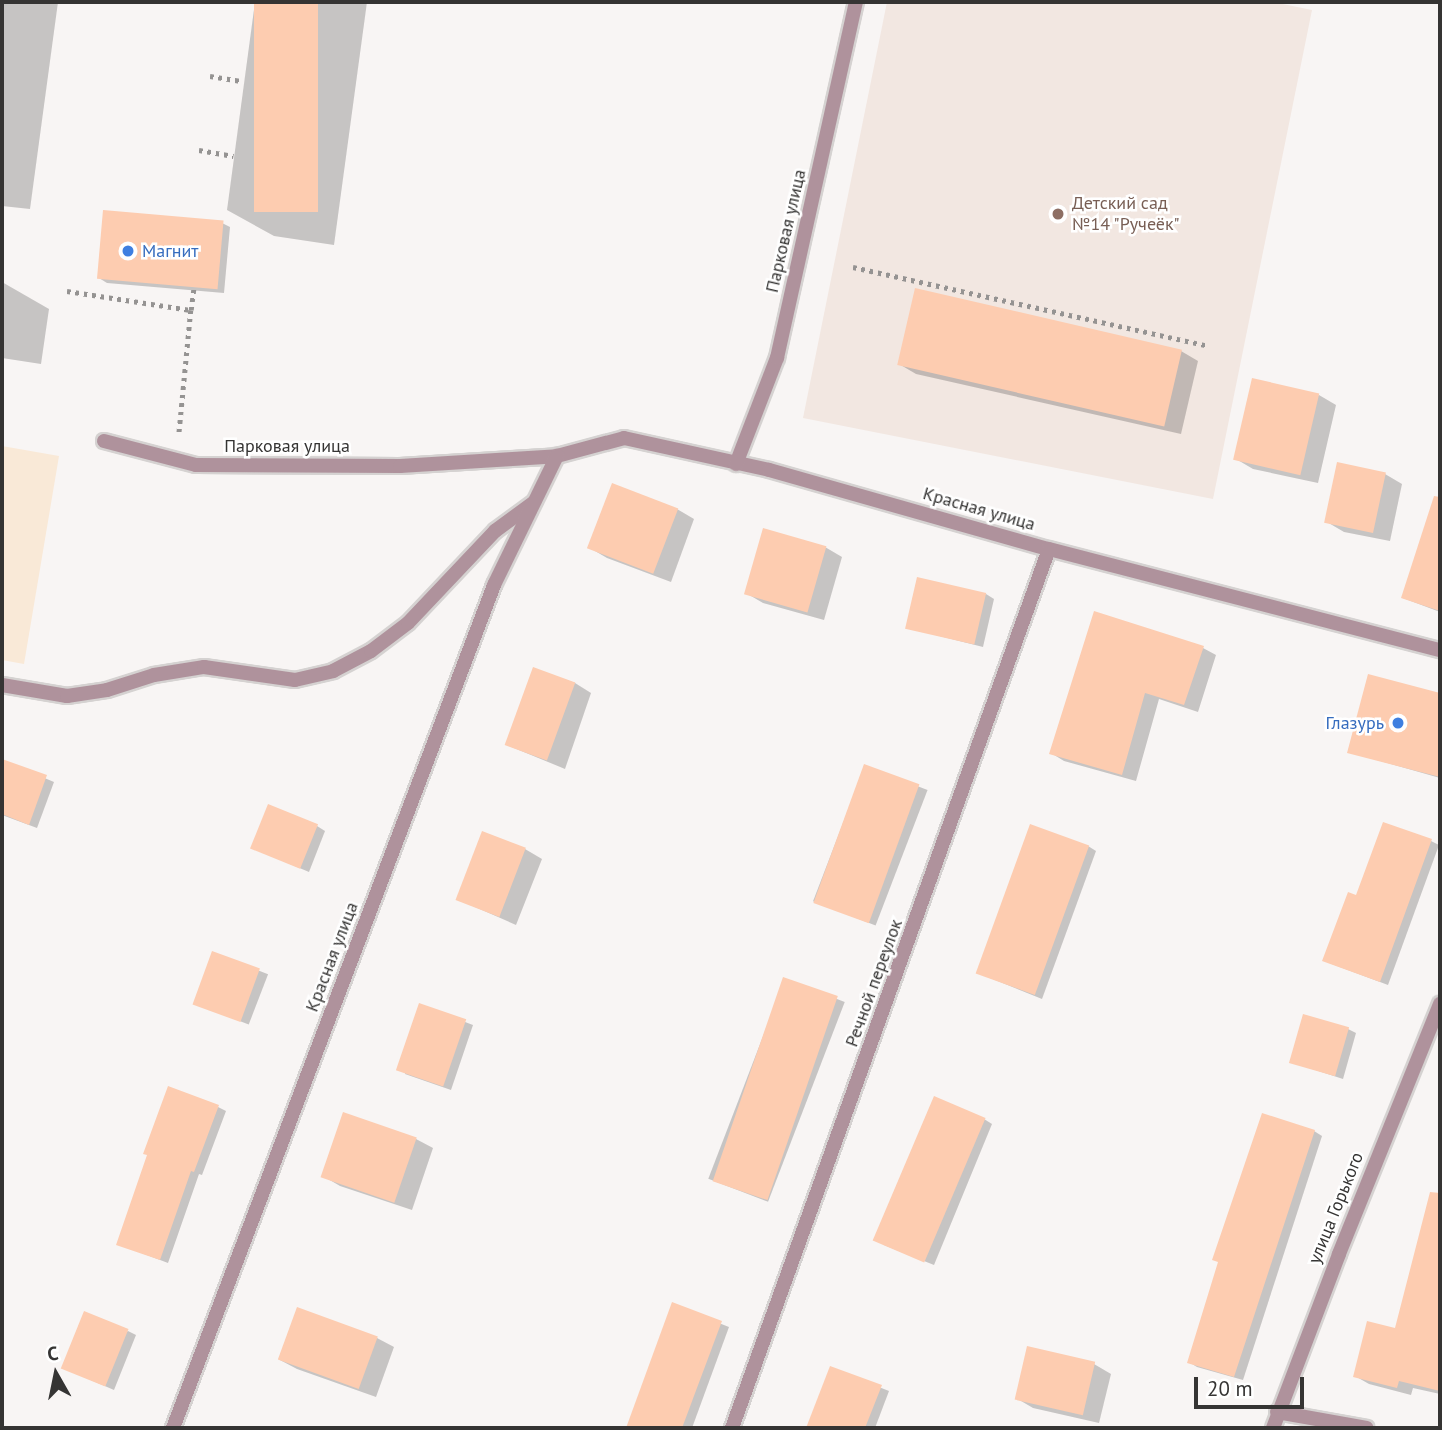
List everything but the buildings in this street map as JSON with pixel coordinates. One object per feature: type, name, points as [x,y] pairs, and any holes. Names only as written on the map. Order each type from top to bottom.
[{"type":"street","name":"Парковая улица","points":[[736,464],[777,358],[856,2]]},
{"type":"street","name":"Красная улица","points":[[173,1428],[494,584],[557,456],[624,438],[769,470],[1049,549],[1440,650]]},
{"type":"street","name":"Парковая улица","points":[[104,440],[196,465],[400,466],[557,456]]},
{"type":"street","name":"Красная улица","points":[[2,685],[67,696],[204,667],[295,680],[333,671],[372,651],[408,623],[495,531],[534,502]]},
{"type":"street","name":"Речной переулок","points":[[732,1428],[1049,549]]},
{"type":"street","name":"улица Горького","points":[[1273,1428],[1277,1412],[1440,1004]]},
{"type":"street","points":[[1277,1412],[1367,1428]]},
{"type":"path","points":[[210,76],[243,81]]},
{"type":"path","points":[[199,150],[233,156]]},
{"type":"path","points":[[853,267],[1206,345]]},
{"type":"path","points":[[177,460],[194,287]]},
{"type":"path","points":[[67,291],[191,310]]},
{"type":"shaded area","name":"Детский сад №14 \"Ручеёк\"","points":[[887,2],[1273,2],[1312,10],[1213,499],[803,418]]},
{"type":"shaded area","points":[[2,446],[59,456],[24,664],[2,660]]},
{"type":"place","name":"Детский сад №14 \"Ручеёк\"","points":[[1058,214]]},
{"type":"place","name":"Магнит","points":[[128,251]]},
{"type":"place","name":"Глазурь","points":[[1398,723]]}]
